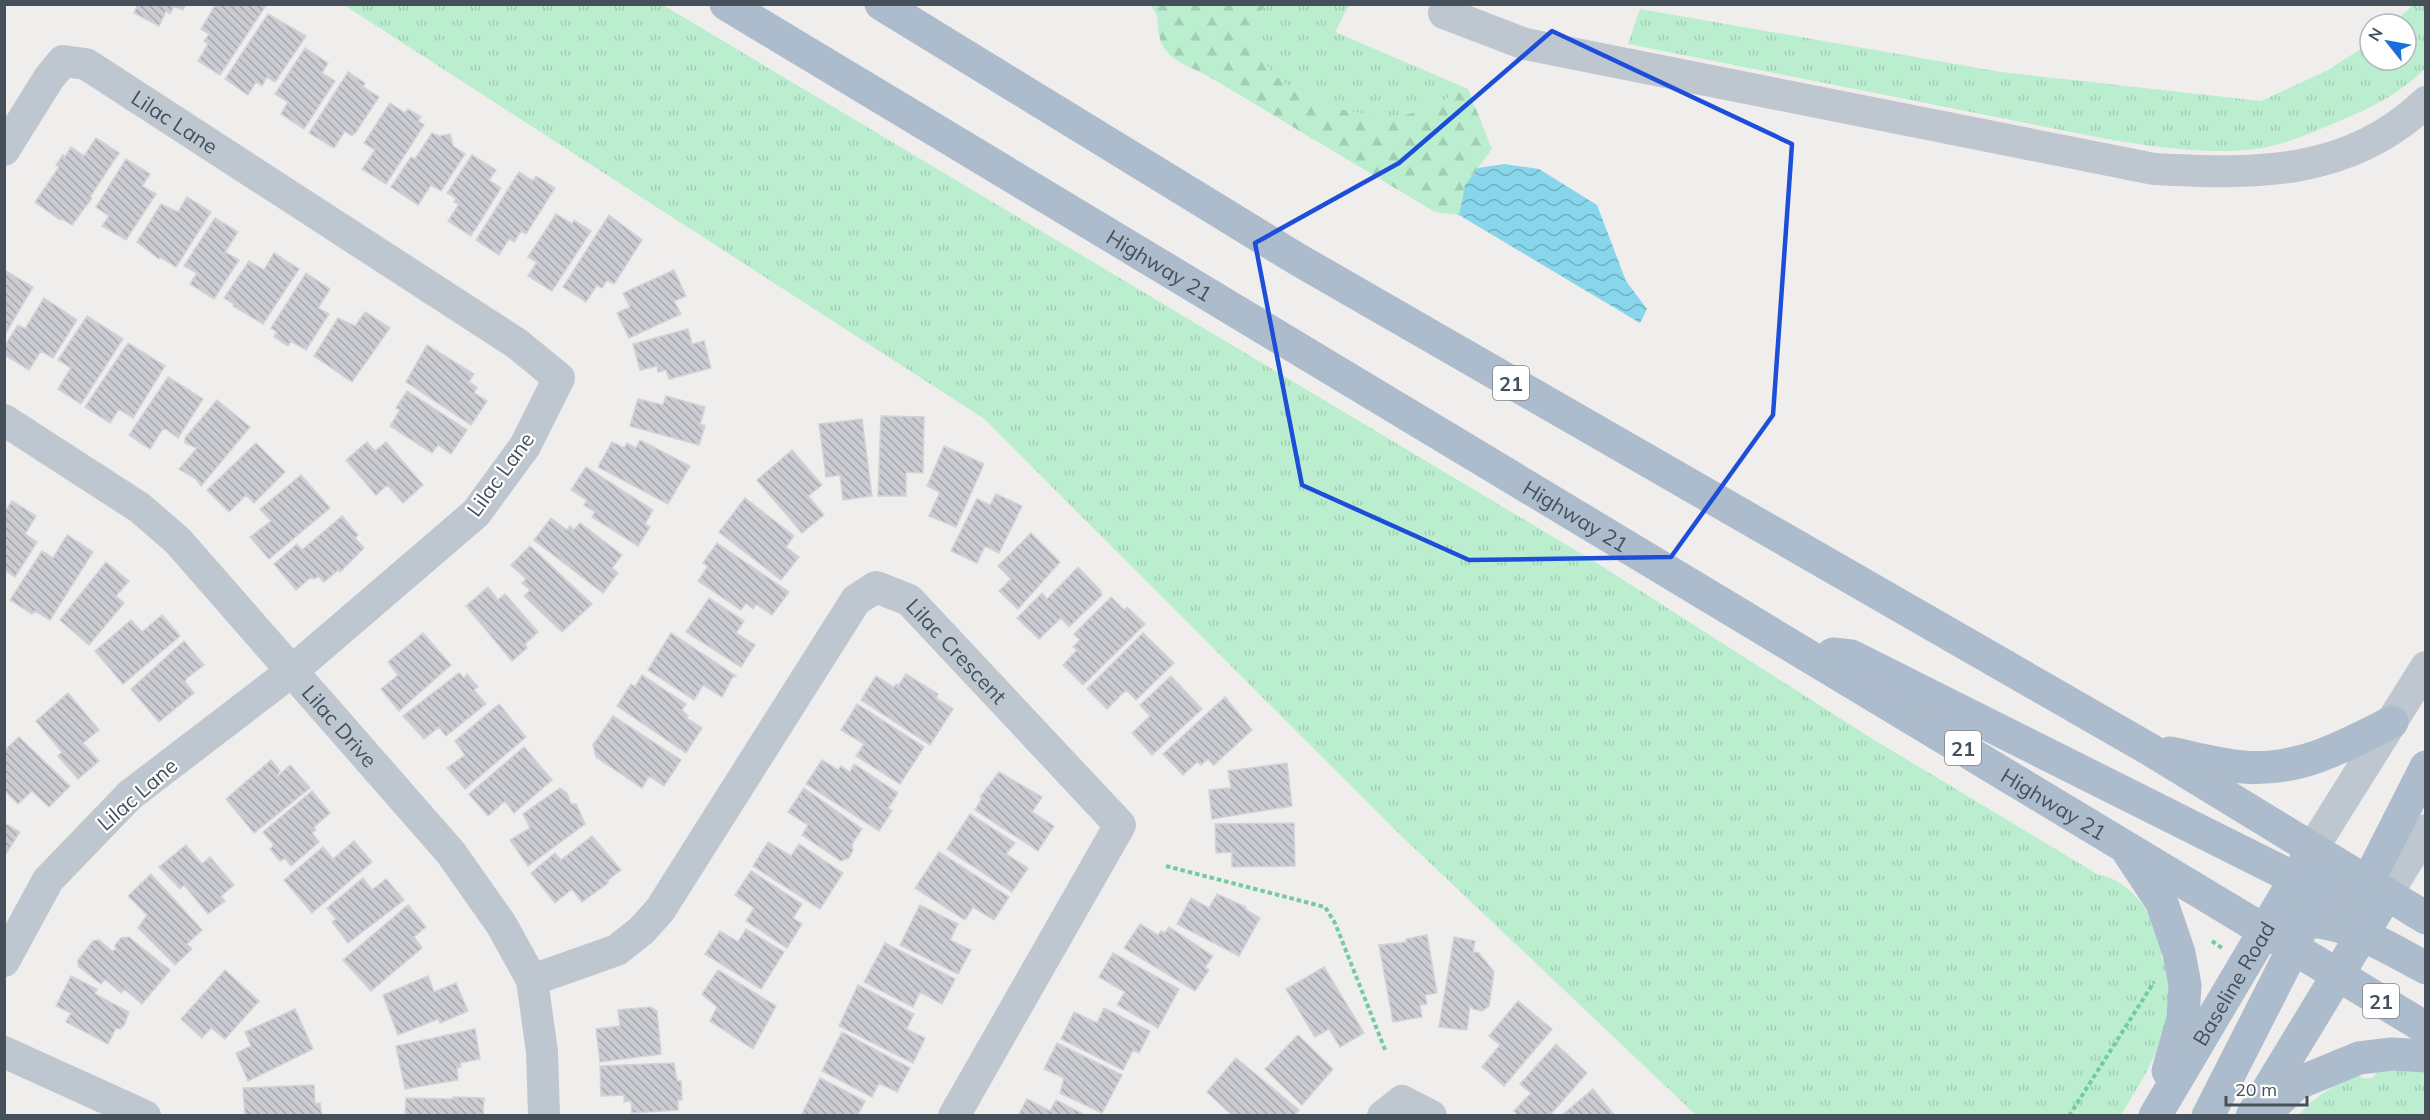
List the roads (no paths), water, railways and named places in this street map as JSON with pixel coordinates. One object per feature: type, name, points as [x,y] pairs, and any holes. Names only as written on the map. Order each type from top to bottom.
[{"type":"main road","name":"Highway 21","points":[[726,4],[2265,930],[2299,935],[2337,974],[2426,1028]]},
{"type":"main road","name":"21","points":[[881,4],[1297,259],[2149,749],[2312,849],[2363,909],[2426,918]]},
{"type":"main road","points":[[1800,650],[1851,656],[2306,883],[2363,909],[2426,968]]},
{"type":"main road","points":[[2149,749],[2244,767],[2291,765],[2329,754],[2392,722]]},
{"type":"main road","points":[[2252,1116],[2337,974],[2363,909],[2384,844],[2426,767]]},
{"type":"main road","points":[[2125,847],[2162,903],[2179,953],[2185,985],[2183,1018],[2156,1114]]},
{"type":"main road","name":"Baseline Road","points":[[2156,1114],[2265,930],[2306,883],[2312,849]]},
{"type":"main road","points":[[2208,1116],[2299,935],[2306,883]]},
{"type":"main road","points":[[2299,935],[2363,909]]},
{"type":"main road","points":[[2263,1116],[2296,1084],[2359,1058],[2392,1054],[2426,1056]]},
{"type":"street","points":[[1444,13],[1526,44],[2154,169],[2220,172],[2274,170],[2336,158],[2413,114],[2426,102]]},
{"type":"street","name":"Lilac Lane","points":[[4,150],[49,78],[63,62],[86,64],[516,344],[559,378],[525,446],[476,513],[292,671],[130,795],[48,880],[4,961]]},
{"type":"street","name":"Lilac Drive","points":[[4,420],[140,508],[178,540],[451,853],[501,924],[532,980],[542,1052],[544,1116]]},
{"type":"street","name":"Lilac Crescent","points":[[532,980],[617,950],[642,930],[660,910],[856,600],[876,587],[909,600],[1120,825],[954,1116]]},
{"type":"street","points":[[2312,849],[2426,667]]},
{"type":"street","points":[[2363,909],[2426,830]]},
{"type":"street","points":[[4,1052],[145,1116]]},
{"type":"street","points":[[1383,1116],[1402,1101],[1431,1116]]},
{"type":"water","points":[[1504,164],[1539,169],[1597,205],[1626,281],[1647,309],[1640,323],[1459,215],[1465,185],[1478,168]]}]
